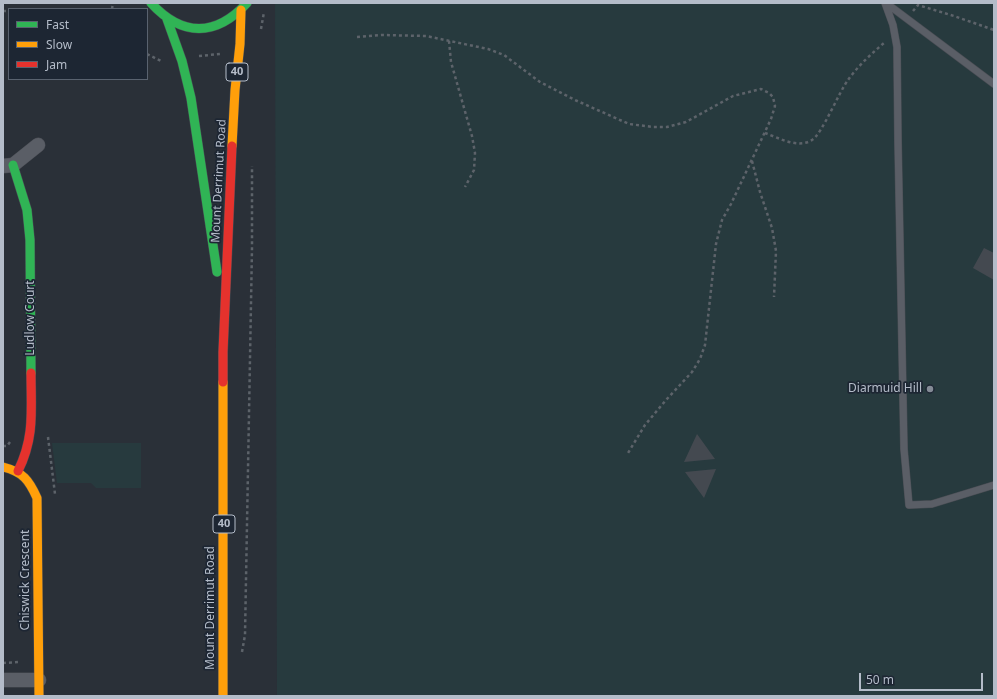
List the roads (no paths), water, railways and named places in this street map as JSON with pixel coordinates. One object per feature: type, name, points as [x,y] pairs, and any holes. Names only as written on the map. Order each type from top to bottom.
[{"type":"main road","points":[[140,3],[157,12]]},
{"type":"main road","name":"40","points":[[151,3],[157,12],[167,19],[182,26],[198,29],[214,27],[229,20],[244,7]]},
{"type":"main road","name":"Mount Derrimut Road","points":[[224,696],[224,352],[235,90],[244,7]]},
{"type":"main road","name":"Mount Derrimut Road","points":[[167,19],[182,61],[191,98],[216,262],[224,352]]},
{"type":"main road","name":"Ludlow Court","points":[[8,165],[27,210],[30,240],[31,429],[30,443],[26,456],[18,471]]},
{"type":"main road","points":[[3,468],[18,471]]},
{"type":"main road","name":"Chiswick Crescent","points":[[18,471],[31,482],[37,498],[39,696]]},
{"type":"street","name":"Ludlow Court","points":[[8,165],[38,145]]},
{"type":"street","points":[[3,680],[39,680]]},
{"type":"lane","points":[[885,3],[906,17],[994,84]]},
{"type":"lane","points":[[885,3],[893,25],[897,47],[904,449],[909,506],[932,504],[994,485]]},
{"type":"place","name":"Diarmuid Hill","points":[[930,389]]}]
